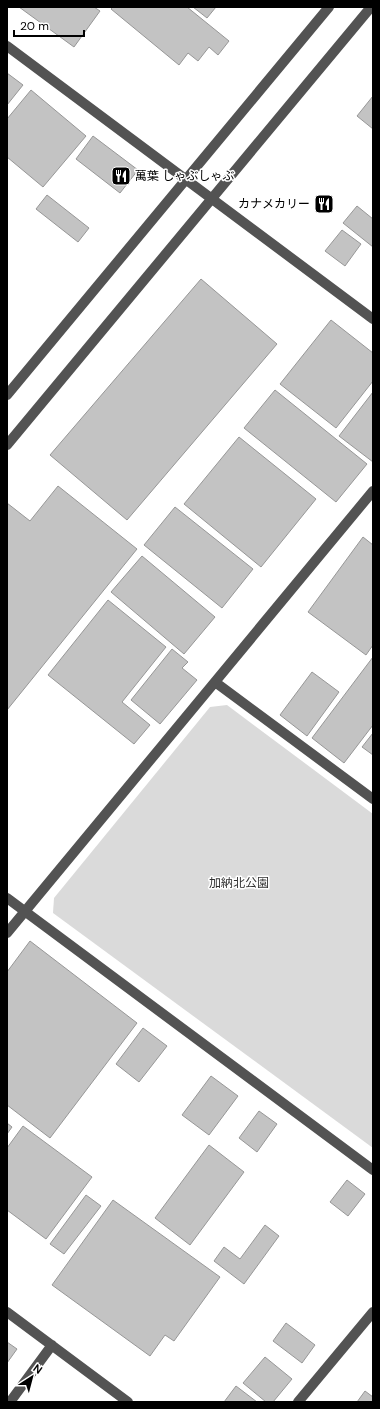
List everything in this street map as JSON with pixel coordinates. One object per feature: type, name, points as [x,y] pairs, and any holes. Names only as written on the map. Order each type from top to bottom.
[{"type":"street","points":[[7,395],[329,7]]},
{"type":"street","points":[[7,446],[211,198],[371,7]]},
{"type":"street","points":[[7,46],[373,319]]},
{"type":"street","points":[[7,933],[373,491]]},
{"type":"street","points":[[214,682],[373,799]]},
{"type":"street","points":[[7,898],[373,1170]]},
{"type":"street","points":[[7,1312],[128,1402]]},
{"type":"street","points":[[298,1402],[373,1312]]},
{"type":"street","points":[[10,1402],[52,1345]]},
{"type":"green space","name":"加納北公園","points":[[227,705],[373,814],[373,1148],[53,913],[54,898],[210,707]]},
{"type":"building","points":[[19,7],[94,7],[100,11],[74,47]]},
{"type":"building","points":[[113,7],[187,7],[229,41],[218,55],[209,47],[198,61],[188,53],[179,65],[111,9]]},
{"type":"building","points":[[193,7],[216,7],[207,18]]},
{"type":"building","points":[[7,73],[23,85],[7,105]]},
{"type":"building","points":[[31,90],[86,136],[43,187],[7,157],[7,119]]},
{"type":"building","points":[[373,96],[373,129],[357,116]]},
{"type":"building","points":[[93,136],[138,170],[120,193],[76,159]]},
{"type":"building","points":[[47,195],[89,228],[78,242],[36,209]]},
{"type":"building","points":[[357,206],[373,219],[373,247],[343,223]]},
{"type":"building","points":[[342,230],[361,244],[345,266],[325,251]]},
{"type":"building","points":[[201,279],[277,344],[127,520],[50,455]]},
{"type":"building","points":[[331,320],[373,353],[373,381],[336,428],[280,384]]},
{"type":"building","points":[[275,390],[367,464],[336,502],[244,428]]},
{"type":"building","points":[[373,392],[373,462],[339,436]]},
{"type":"building","points":[[239,437],[316,499],[261,567],[184,504]]},
{"type":"building","points":[[58,486],[137,549],[7,710],[7,503],[30,521]]},
{"type":"building","points":[[175,507],[253,569],[222,608],[144,545]]},
{"type":"building","points":[[363,537],[373,545],[373,645],[366,655],[308,612]]},
{"type":"building","points":[[142,556],[215,617],[184,654],[111,592]]},
{"type":"building","points":[[108,600],[166,647],[122,702],[150,725],[134,744],[48,675]]},
{"type":"building","points":[[172,649],[188,662],[182,668],[197,680],[160,724],[131,700]]},
{"type":"building","points":[[373,657],[373,725],[344,763],[312,738]]},
{"type":"building","points":[[312,672],[339,692],[307,736],[280,715]]},
{"type":"building","points":[[373,733],[373,755],[362,747]]},
{"type":"building","points":[[30,941],[137,1023],[50,1138],[7,1105],[7,972]]},
{"type":"building","points":[[143,1028],[167,1046],[139,1082],[116,1064]]},
{"type":"building","points":[[211,1076],[238,1096],[209,1135],[182,1115]]},
{"type":"building","points":[[259,1111],[277,1124],[257,1152],[239,1138]]},
{"type":"building","points":[[7,1123],[12,1127],[7,1134]]},
{"type":"building","points":[[23,1126],[92,1177],[46,1239],[7,1210],[7,1148]]},
{"type":"building","points":[[209,1145],[244,1172],[190,1245],[155,1218]]},
{"type":"building","points":[[347,1180],[365,1194],[348,1216],[330,1202]]},
{"type":"building","points":[[86,1195],[101,1206],[64,1254],[50,1244]]},
{"type":"building","points":[[113,1200],[220,1277],[174,1341],[165,1335],[150,1356],[52,1285]]},
{"type":"building","points":[[265,1225],[279,1236],[244,1284],[214,1261],[224,1247],[240,1259]]},
{"type":"building","points":[[286,1323],[315,1345],[302,1363],[273,1341]]},
{"type":"building","points":[[7,1342],[17,1349],[7,1363]]},
{"type":"building","points":[[265,1357],[292,1379],[273,1402],[266,1402],[243,1383]]},
{"type":"building","points":[[236,1386],[257,1402],[224,1402]]},
{"type":"building","points":[[365,1391],[373,1397],[373,1402],[357,1402]]},
{"type":"place","name":"萬葉 しゃぶしゃぶ","points":[[121,176]]},
{"type":"place","name":"カナメカリー","points":[[324,204]]}]
